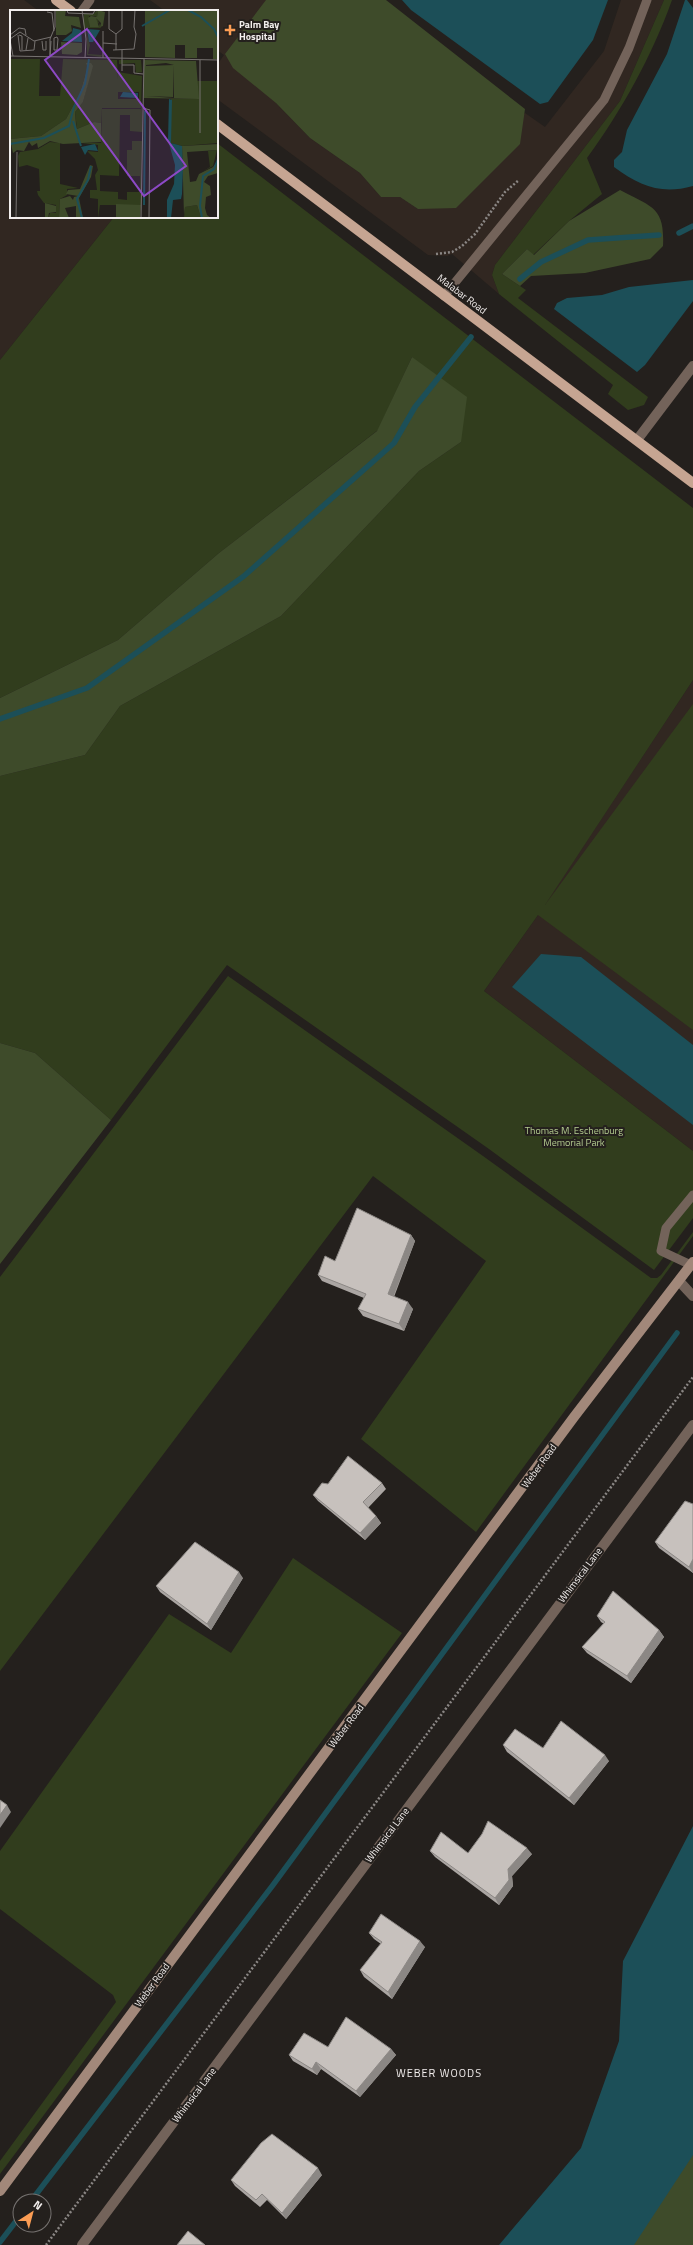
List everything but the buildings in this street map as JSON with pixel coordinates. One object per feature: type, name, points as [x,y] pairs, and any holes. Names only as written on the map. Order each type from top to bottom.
[{"type":"main road","points":[[56,0],[70,10]]},
{"type":"main road","name":"Malabar Road","points":[[218,125],[693,483]]},
{"type":"street","points":[[637,440],[693,366]]},
{"type":"street","name":"Weber Road","points":[[0,2191],[574,1417],[692,1263]]},
{"type":"street","points":[[679,1281],[693,1296]]},
{"type":"street","name":"Whimsical Lane","points":[[82,2245],[693,1425]]},
{"type":"lane","points":[[83,10],[90,0]]},
{"type":"lane","points":[[444,296],[604,100],[629,48],[648,0]]},
{"type":"lane","points":[[692,1263],[661,1251],[666,1228],[693,1195]]},
{"type":"path","points":[[436,254],[452,252],[462,246],[475,234],[505,192],[523,176]]},
{"type":"path","points":[[46,2245],[693,1376]]},
{"type":"shaded area","points":[[0,0],[24,0],[38,10],[10,10],[10,218],[113,218],[0,360]]},
{"type":"shaded area","points":[[150,0],[266,0],[276,103],[310,138],[360,173],[381,197],[400,197],[418,209],[525,113],[545,127],[604,51],[621,0],[664,0],[620,101],[495,265],[492,275],[499,294],[452,254],[447,256],[428,255],[218,100],[218,64],[224,55],[218,51],[218,10],[164,10]]},
{"type":"shaded area","points":[[693,680],[693,1151],[484,991],[538,915]]},
{"type":"green space","points":[[266,0],[386,0],[525,109],[520,144],[456,208],[418,209],[400,197],[381,197],[360,173],[310,138],[276,103],[233,68],[225,54]]},
{"type":"green space","points":[[664,0],[672,0],[646,62],[624,102],[587,158],[602,194],[569,221],[533,255],[527,249],[502,274],[526,290],[518,298],[648,397],[644,405],[628,410],[608,394],[613,385],[499,294],[492,275],[495,265],[620,101]]},
{"type":"green space","name":"Thomas M. Eschenburg Memorial Park","points":[[218,144],[693,508],[693,680],[545,905],[693,704],[693,1030],[538,915],[484,991],[693,1151],[693,1218],[654,1270],[489,1149],[227,965],[111,1120],[35,1053],[0,1043],[0,776],[85,755],[120,706],[281,616],[419,471],[461,442],[412,357],[378,430],[219,553],[118,640],[0,698],[0,360],[113,218],[218,218]]},
{"type":"green space","points":[[620,190],[648,205],[654,209],[658,215],[663,233],[663,246],[650,259],[585,273],[531,276],[520,286],[502,274],[527,249],[534,255],[569,221]]},
{"type":"green space","points":[[412,357],[467,397],[461,442],[419,471],[281,616],[120,706],[85,755],[0,776],[0,698],[118,640],[219,553],[377,431]]},
{"type":"green space","points":[[228,976],[483,1156],[651,1278],[657,1278],[661,1275],[693,1232],[693,1236],[476,1532],[361,1439],[486,1261],[373,1176],[0,1671],[0,1277]]},
{"type":"green space","points":[[0,1043],[35,1053],[111,1120],[0,1264]]},
{"type":"green space","points":[[293,1558],[402,1633],[0,2174],[0,2161],[116,2002],[113,1995],[0,1909],[0,1851],[169,1614],[231,1653]]},
{"type":"green space","points":[[693,2149],[693,2245],[628,2245]]},
{"type":"water","points":[[402,0],[608,0],[593,40],[548,102],[540,104],[411,10]]},
{"type":"water","points":[[685,0],[687,0],[693,8],[693,186],[671,190],[661,189],[642,184],[624,174],[614,167],[614,160],[622,152],[627,130],[667,54]]},
{"type":"water","points":[[693,280],[693,301],[645,365],[637,372],[554,309],[557,303],[567,298],[602,295],[629,287]]},
{"type":"water","points":[[541,954],[581,957],[693,1045],[693,1125],[512,987]]},
{"type":"water","points":[[693,1826],[693,2155],[634,2245],[499,2245],[581,2148],[619,2041],[623,1961]]},
{"type":"waterway","points":[[679,233],[693,226]]},
{"type":"waterway","points":[[520,279],[541,262],[588,240],[659,235]]},
{"type":"waterway","points":[[0,719],[87,688],[244,576],[394,443],[415,407],[471,337]]},
{"type":"waterway","points":[[37,2193],[273,1885],[677,1333]]},
{"type":"waterway","points":[[0,2242],[12,2226]]},
{"type":"place","name":"Palm Bay Hospital","points":[[230,30]]},
{"type":"district","name":"WEBER WOODS","points":[[439,2073]]}]
